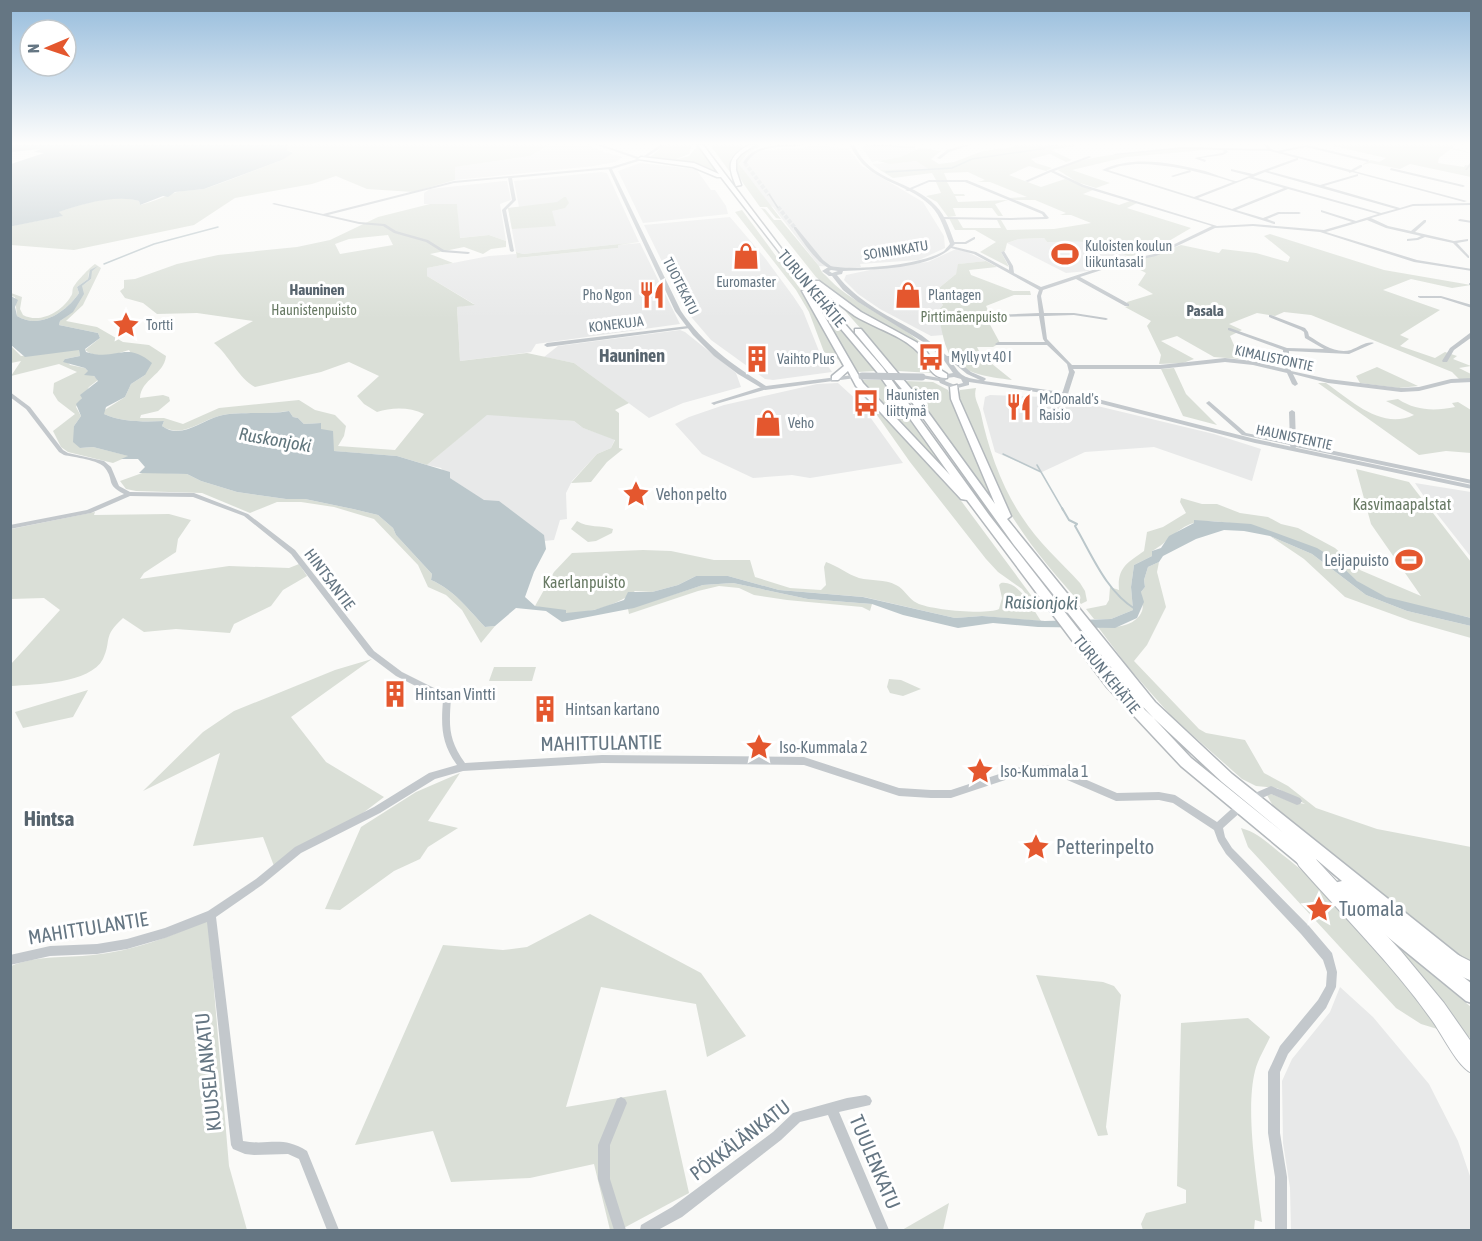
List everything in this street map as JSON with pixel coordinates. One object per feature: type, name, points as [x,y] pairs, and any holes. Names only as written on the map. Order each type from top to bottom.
[{"type":"highway","name":"TURUN KEHÄTIE","points":[[743,203],[801,278],[880,370],[985,517],[1090,656],[1161,738],[1467,971]]},
{"type":"highway","name":"TURUN KEHÄTIE","points":[[752,203],[816,284],[909,392],[1018,542],[1105,652],[1166,722],[1245,803],[1305,860],[1472,995]]},
{"type":"highway","points":[[801,278],[808,297],[849,366],[926,457],[985,517]]},
{"type":"highway","points":[[816,284],[858,314],[913,344],[922,351],[933,369],[943,378]]},
{"type":"highway","points":[[836,378],[849,366]]},
{"type":"highway","points":[[954,387],[955,399],[1018,542]]},
{"type":"highway","points":[[1305,860],[1417,987],[1444,1020],[1472,1063]]},
{"type":"street","points":[[322,215],[370,203]]},
{"type":"street","points":[[511,203],[504,210],[512,251]]},
{"type":"street","name":"TUOTEKATU","points":[[626,203],[688,327],[728,362],[765,388]]},
{"type":"street","points":[[775,203],[778,207]]},
{"type":"street","points":[[929,203],[942,218],[952,245]]},
{"type":"street","points":[[942,218],[1047,218],[1043,213],[1019,203]]},
{"type":"street","points":[[1139,203],[1216,226],[1280,227],[1319,231],[1424,263],[1472,270]]},
{"type":"street","points":[[1210,203],[1280,227]]},
{"type":"street","points":[[1232,210],[1250,203]]},
{"type":"street","points":[[1340,203],[1380,214]]},
{"type":"street","points":[[1382,203],[1400,208]]},
{"type":"street","points":[[1319,231],[1400,208],[1429,204],[1470,203]]},
{"type":"street","points":[[274,204],[358,223],[384,225],[395,232],[427,241],[442,251],[468,253]]},
{"type":"street","points":[[1322,211],[1356,221]]},
{"type":"street","points":[[1262,220],[1278,213],[1299,213]]},
{"type":"street","points":[[1367,218],[1387,227],[1454,242],[1467,240]]},
{"type":"street","points":[[1460,220],[1472,222]]},
{"type":"street","points":[[1413,232],[1425,221]]},
{"type":"street","points":[[952,245],[973,252],[1041,289],[1124,262],[1155,255],[1205,229],[1216,226]]},
{"type":"street","points":[[795,228],[821,261],[830,268],[841,270]]},
{"type":"street","points":[[1408,240],[1418,239],[1425,235]]},
{"type":"street","points":[[1340,239],[1354,236]]},
{"type":"street","points":[[952,245],[966,243],[974,238]]},
{"type":"street","points":[[1454,242],[1470,257],[1472,262]]},
{"type":"street","name":"SOININKATU","points":[[841,270],[925,261],[946,252],[952,245]]},
{"type":"street","points":[[1377,250],[1387,245]]},
{"type":"street","points":[[1003,252],[1011,266],[1012,273]]},
{"type":"street","points":[[1424,263],[1427,256]]},
{"type":"street","points":[[830,268],[826,272],[834,275],[841,285],[918,335],[966,383],[954,387],[944,384],[943,378]]},
{"type":"street","points":[[834,275],[840,273],[841,270]]},
{"type":"street","points":[[1076,277],[1127,305]]},
{"type":"street","points":[[1041,289],[1039,296],[1041,316],[1048,343],[1070,367],[1072,376],[1064,396]]},
{"type":"street","points":[[1420,297],[1441,297],[1472,307]]},
{"type":"street","points":[[993,316],[1081,315],[1106,319]]},
{"type":"street","points":[[1271,316],[1303,329],[1307,337],[1332,351]]},
{"type":"street","name":"KONEKUJA","points":[[547,345],[688,327]]},
{"type":"street","points":[[1230,329],[1286,349],[1352,351],[1371,342]]},
{"type":"street","points":[[1445,361],[1452,349],[1472,334]]},
{"type":"street","points":[[998,344],[1048,343]]},
{"type":"street","points":[[1286,349],[1286,366],[1295,384]]},
{"type":"street","points":[[937,352],[950,358],[973,375],[1002,384]]},
{"type":"street","name":"KIMALISTONTIE","points":[[1070,367],[1160,367],[1226,360],[1335,382],[1401,390],[1419,389],[1451,381],[1472,381]]},
{"type":"street","points":[[714,403],[765,388],[836,378],[859,376],[943,378],[957,375]]},
{"type":"street","name":"HAUNISTENTIE","points":[[966,383],[1002,384],[1113,406],[1472,487]]},
{"type":"street","name":"HAUNISTENTIE","points":[[966,383],[1064,396]]},
{"type":"street","points":[[10,394],[28,408],[61,451],[102,462],[108,467],[116,487],[129,494]]},
{"type":"street","points":[[1209,403],[1244,434],[1293,446],[1292,411]]},
{"type":"street","name":"HAUNISTENTIE","points":[[1407,472],[1472,482]]},
{"type":"street","points":[[10,527],[89,512],[129,494]]},
{"type":"street","name":"HINTSANTIE","points":[[129,494],[194,495],[246,515],[293,552],[371,653],[399,674],[447,698],[445,730],[447,742],[463,767]]},
{"type":"street","name":"MAHITTULANTIE","points":[[10,960],[50,951],[98,949],[127,944],[165,933],[212,915],[252,888],[298,850],[361,819],[432,776],[463,767],[602,759],[804,762],[899,792],[931,794],[951,794],[1026,769],[1045,768],[1060,770],[1116,797],[1159,796],[1175,799],[1218,827]]},
{"type":"street","points":[[1281,1230],[1281,1177],[1274,1133],[1274,1072],[1284,1050],[1322,1004],[1331,987],[1332,972],[1328,957],[1229,850],[1221,838],[1218,827],[1245,803],[1271,790],[1297,801]]},
{"type":"street","name":"KUUSELANKATU","points":[[212,915],[237,1145],[248,1150],[288,1147],[303,1155],[333,1230]]},
{"type":"street","name":"PÖKKÄLÄNKATU","points":[[646,1230],[677,1212],[777,1136],[797,1118],[866,1101]]},
{"type":"street","points":[[620,1230],[604,1179],[604,1145],[621,1103]]},
{"type":"street","name":"TUULENKATU","points":[[831,1108],[883,1230]]},
{"type":"shaded area","points":[[503,203],[500,204],[506,241],[489,235],[459,238],[457,204],[424,204]]},
{"type":"shaded area","points":[[518,203],[621,203],[639,242],[523,254],[516,252],[508,208],[519,207]]},
{"type":"shaded area","points":[[633,203],[724,203],[728,214],[643,223]]},
{"type":"shaded area","points":[[767,203],[924,203],[944,236],[945,248],[919,260],[860,264],[861,267],[849,268],[819,266],[773,207]]},
{"type":"shaded area","points":[[730,217],[765,258],[803,311],[821,356],[832,372],[773,380],[765,379],[711,340],[687,312],[644,225]]},
{"type":"shaded area","points":[[1044,238],[1047,242],[1088,240],[1107,245],[1129,257],[1109,261],[1088,271],[1066,273],[1007,243],[1019,239]]},
{"type":"shaded area","points":[[640,243],[680,324],[536,344],[531,352],[460,361],[457,307],[474,304],[427,276],[427,268],[489,256],[516,254],[518,258],[618,248],[617,245]]},
{"type":"shaded area","points":[[956,249],[986,261],[959,264],[956,274],[934,292],[943,305],[936,313],[944,335],[931,336],[880,309],[858,294],[844,280],[846,275],[884,267],[928,262]]},
{"type":"shaded area","points":[[680,330],[736,373],[741,387],[683,403],[649,418],[574,363],[544,357],[558,346]]},
{"type":"shaded area","points":[[838,383],[860,403],[903,463],[810,478],[792,475],[753,478],[702,454],[675,424],[724,405],[817,384]]},
{"type":"shaded area","points":[[990,395],[1046,397],[1089,404],[1214,434],[1261,449],[1252,481],[1154,447],[1085,452],[1042,472],[995,452],[983,409],[985,397]]},
{"type":"shaded area","points":[[487,414],[574,421],[583,428],[615,439],[611,448],[597,454],[572,481],[566,493],[567,519],[560,520],[554,540],[544,541],[450,478],[441,468],[427,465]]},
{"type":"shaded area","points":[[1415,483],[1471,492],[1471,557],[1427,501]]},
{"type":"shaded area","points":[[1340,987],[1373,1017],[1429,1084],[1458,1141],[1471,1179],[1471,1230],[1291,1230],[1290,1188],[1283,1143],[1282,1081],[1292,1059],[1330,1012]]},
{"type":"green space","points":[[90,203],[139,203],[140,205],[147,203],[228,203],[194,225],[74,250],[11,245],[11,226],[62,216],[58,212]]},
{"type":"green space","points":[[569,203],[565,208],[552,211],[556,226],[512,229],[508,208]]},
{"type":"green space","points":[[757,203],[769,203],[781,219],[776,218],[767,207],[760,207]]},
{"type":"green space","points":[[938,203],[999,203],[995,204],[1003,216],[998,216],[992,208],[953,208],[956,216],[948,217]]},
{"type":"green space","points":[[1042,203],[1112,203],[1119,205],[1137,203],[1127,208],[1191,228],[1157,248],[1129,257],[1089,242],[1047,242],[1044,238],[1019,239],[1007,243],[1005,251],[1001,252],[1009,267],[980,252],[996,242],[975,230],[955,230],[949,218],[957,218],[963,228],[1001,228],[997,220],[1001,220],[1007,230],[1054,229],[1091,223],[1071,215],[1060,215],[1066,213]]},
{"type":"green space","name":"Haunistenpuisto","points":[[430,204],[457,204],[460,238],[489,235],[506,241],[506,247],[491,249],[483,254],[464,247],[430,254],[453,263],[427,268],[427,276],[475,305],[457,307],[460,361],[527,353],[574,363],[629,403],[615,410],[619,413],[619,448],[623,449],[607,462],[591,482],[571,483],[597,454],[611,448],[615,440],[583,428],[574,421],[487,415],[427,465],[397,456],[333,451],[321,429],[321,423],[304,424],[298,418],[293,417],[289,411],[219,416],[176,431],[162,426],[164,421],[133,421],[111,417],[103,411],[125,397],[131,384],[145,375],[129,350],[106,356],[95,355],[85,350],[100,338],[98,333],[59,325],[60,321],[75,306],[82,286],[91,279],[89,272],[88,279],[77,287],[79,293],[74,300],[60,312],[43,320],[26,320],[17,316],[15,297],[11,296],[11,293],[22,297],[20,309],[23,315],[36,318],[50,315],[67,302],[72,295],[73,288],[83,275],[95,264],[101,268],[83,305],[66,321],[97,327],[123,342],[149,345],[166,356],[161,368],[144,386],[140,398],[163,395],[169,397],[170,401],[158,411],[141,415],[140,418],[164,418],[183,424],[219,408],[299,400],[315,410],[335,415],[346,426],[344,436],[338,446],[395,450],[424,414],[401,408],[377,412],[364,404],[357,396],[379,376],[349,362],[321,372],[255,387],[244,378],[214,343],[253,321],[197,313],[157,314],[143,303],[125,298],[120,291],[124,288],[124,280],[135,279],[177,264],[218,255],[297,247],[330,240],[378,217]],"holes":[[[388,235],[393,245],[340,254],[335,244],[349,239]]]},
{"type":"green space","points":[[761,208],[765,209],[774,220],[781,220],[822,272],[841,290],[911,334],[928,352],[860,313],[832,291],[816,277]]},
{"type":"green space","points":[[742,210],[801,290],[844,363],[844,369],[838,359],[824,352],[809,312],[796,290],[735,212]]},
{"type":"green space","points":[[1270,234],[1384,270],[1471,285],[1452,288],[1411,279],[1383,290],[1440,310],[1400,335],[1409,339],[1400,346],[1435,358],[1445,352],[1457,356],[1453,359],[1471,366],[1459,368],[1471,374],[1471,379],[1459,379],[1452,372],[1311,315],[1284,312],[1275,316],[1257,313],[1229,324],[1242,330],[1230,336],[1240,359],[1214,357],[1177,336],[1161,341],[1194,359],[1183,363],[1159,364],[1161,355],[1147,326],[1151,321],[1125,307],[1128,306],[1127,302],[1153,294],[1138,285],[1146,273],[1129,264],[1181,245],[1219,253],[1222,249],[1256,253],[1288,262],[1290,257],[1264,236]]},
{"type":"green space","points":[[639,242],[618,245],[618,248],[517,258],[516,252],[523,254]]},
{"type":"green space","name":"Pirttimäenpuisto","points":[[986,261],[997,267],[969,270],[971,275],[1013,291],[1030,291],[1031,295],[1014,295],[986,306],[992,318],[987,319],[1000,343],[993,347],[977,347],[981,355],[1012,380],[974,373],[957,364],[947,349],[936,313],[943,305],[934,292],[956,274],[958,264]]},
{"type":"green space","points":[[813,297],[876,371],[857,372]]},
{"type":"green space","points":[[839,304],[913,347],[931,373],[898,371]]},
{"type":"green space","points":[[10,345],[21,356],[79,349],[80,356],[65,359],[70,365],[85,368],[98,380],[89,387],[76,407],[81,416],[74,426],[80,448],[93,447],[129,456],[113,463],[68,452],[61,447],[53,431],[75,414],[58,401],[53,393],[54,383],[77,372],[59,364],[11,376],[21,361],[11,363]]},
{"type":"green space","points":[[1377,367],[1418,386],[1399,388],[1360,383],[1356,376]]},
{"type":"green space","points":[[1174,368],[1186,394],[1217,425],[1183,416],[1161,369]]},
{"type":"green space","points":[[863,380],[883,380],[950,477],[863,383]]},
{"type":"green space","points":[[905,381],[933,382],[948,390],[996,505]]},
{"type":"green space","points":[[1318,383],[1326,383],[1367,411],[1390,419],[1402,419],[1414,415],[1386,401],[1398,399],[1419,408],[1433,409],[1455,407],[1452,403],[1458,402],[1471,410],[1471,453],[1446,451],[1419,455]]},
{"type":"green space","points":[[976,388],[976,398],[988,440],[1008,493],[1035,534],[1080,583],[1087,601],[1081,604],[1048,565],[1017,525],[1000,495],[958,397],[960,390]]},
{"type":"green space","points":[[872,408],[880,413],[962,502],[1042,610],[1038,610],[1022,589],[998,572],[986,559],[910,462]]},
{"type":"green space","name":"Kasvimaapalstat","points":[[1356,469],[1409,482],[1471,562],[1471,618],[1392,600],[1359,583],[1332,558],[1304,545],[1266,532],[1211,521],[1197,522],[1184,527],[1152,551],[1152,556],[1134,565],[1131,587],[1133,610],[1111,619],[1094,619],[1086,609],[1106,605],[1109,600],[1110,587],[1119,590],[1120,576],[1124,567],[1144,551],[1147,532],[1163,527],[1186,513],[1180,502],[1181,498],[1202,504],[1217,504],[1240,513],[1268,517],[1281,524],[1298,528],[1335,548],[1360,570],[1421,596],[1371,524]]},
{"type":"green space","points":[[145,472],[187,474],[201,481],[237,492],[286,499],[305,499],[378,515],[393,528],[396,535],[432,574],[431,580],[454,594],[485,627],[495,626],[481,643],[462,610],[446,595],[428,587],[418,565],[374,519],[334,507],[301,502],[277,502],[250,513],[202,493],[136,491],[126,489],[120,481]]},
{"type":"green space","points":[[95,512],[94,515],[169,514],[191,520],[178,539],[176,552],[144,573],[140,579],[229,566],[289,568],[299,564],[307,576],[283,590],[271,606],[234,624],[230,633],[176,629],[144,632],[123,618],[110,634],[103,659],[87,673],[61,681],[11,686],[11,664],[60,610],[44,598],[11,599],[11,529]]},
{"type":"green space","points":[[577,521],[586,525],[613,529],[612,533],[596,541],[588,542],[571,529]]},
{"type":"green space","points":[[1270,536],[1312,554],[1366,595],[1407,611],[1471,626],[1471,638],[1411,621],[1345,597],[1304,559]]},
{"type":"green space","name":"Kaerlanpuisto","points":[[671,551],[714,560],[750,560],[755,577],[790,588],[821,590],[826,585],[824,567],[826,562],[859,578],[892,583],[924,606],[958,611],[983,612],[999,609],[1002,598],[999,585],[1008,583],[1019,590],[1041,621],[982,616],[955,618],[864,597],[779,590],[728,576],[696,576],[678,585],[652,592],[635,591],[612,604],[586,612],[564,613],[535,606],[554,572],[572,553]]},
{"type":"green space","points":[[1159,562],[1157,572],[1166,607],[1147,645],[1134,661],[1199,729],[1206,733],[1245,740],[1264,773],[1288,786],[1316,808],[1377,829],[1471,847],[1471,964],[1273,806],[1267,795],[1269,793],[1289,801],[1305,804],[1277,788],[1256,786],[1242,779],[1172,717],[1128,667],[1098,627],[1123,626],[1139,617],[1143,609],[1141,592],[1145,587],[1144,580],[1148,567]]},
{"type":"green space","points":[[733,583],[808,599],[872,604],[870,611],[862,607],[754,595],[739,588],[719,586],[629,614],[628,609],[703,585]]},
{"type":"green space","points":[[372,659],[291,717],[326,762],[384,797],[359,816],[274,866],[263,837],[193,846],[220,753],[143,791],[203,732],[234,711],[335,670]]},
{"type":"green space","points":[[494,667],[536,667],[532,681],[489,681]]},
{"type":"green space","points":[[889,679],[901,680],[921,689],[903,696],[890,693],[887,687]]},
{"type":"green space","points":[[88,690],[73,717],[23,728],[15,712]]},
{"type":"green space","points":[[460,773],[428,821],[458,828],[428,847],[420,859],[394,871],[340,910],[325,909],[361,827],[416,792]]},
{"type":"green space","points":[[1241,828],[1266,841],[1325,892],[1367,936],[1444,1031],[1421,1024],[1396,1008],[1248,847]]},
{"type":"green space","points":[[1356,911],[1471,1007],[1471,1038],[1459,1034]]},
{"type":"green space","points":[[590,914],[701,973],[746,1036],[707,1057],[696,1004],[601,987],[566,1107],[666,1090],[689,1193],[620,1230],[610,1230],[594,1164],[530,1178],[451,1182],[433,1131],[355,1145],[443,945],[503,950],[527,947]]},
{"type":"green space","points":[[208,919],[229,1166],[247,1230],[11,1230],[11,966],[41,958],[93,955],[137,947],[180,932]]},
{"type":"green space","points":[[1036,975],[1103,982],[1114,986],[1121,995],[1106,1127],[1108,1135],[1098,1136]]},
{"type":"green space","points":[[1248,1018],[1270,1037],[1255,1071],[1251,1106],[1262,1222],[1255,1220],[1254,1230],[1143,1230],[1141,1224],[1146,1213],[1186,1203],[1186,1190],[1177,1186],[1181,1023]]},
{"type":"green space","points":[[949,1203],[943,1230],[902,1230]]},
{"type":"water","points":[[10,203],[91,203],[59,212],[63,216],[10,226]]},
{"type":"water","name":"Ruskonjoki","points":[[98,266],[92,271],[91,279],[82,286],[84,294],[73,312],[60,321],[59,325],[98,333],[100,338],[85,349],[86,352],[106,355],[135,353],[152,363],[145,375],[131,384],[125,397],[106,407],[104,414],[125,420],[164,421],[162,426],[176,431],[219,416],[289,411],[293,417],[298,418],[304,424],[321,423],[321,429],[333,431],[334,451],[397,456],[450,472],[450,478],[484,500],[499,501],[544,535],[546,549],[525,597],[535,606],[566,610],[566,613],[594,610],[624,600],[628,592],[652,592],[678,585],[696,576],[728,576],[779,590],[863,597],[955,618],[982,616],[1045,621],[1111,619],[1133,610],[1131,587],[1134,565],[1152,556],[1152,551],[1161,548],[1169,536],[1194,523],[1194,520],[1251,524],[1317,548],[1333,558],[1357,581],[1386,597],[1471,618],[1471,626],[1407,611],[1366,595],[1312,554],[1270,536],[1224,530],[1196,539],[1163,556],[1159,562],[1148,567],[1144,580],[1145,587],[1141,592],[1144,602],[1137,618],[1115,628],[1038,627],[993,623],[958,628],[903,615],[872,604],[808,599],[733,583],[703,585],[634,608],[562,622],[546,611],[516,608],[495,626],[485,627],[454,594],[431,580],[432,574],[396,535],[393,528],[378,515],[305,499],[286,499],[237,492],[201,481],[187,474],[139,473],[145,467],[138,459],[121,459],[128,456],[93,447],[80,448],[73,442],[74,426],[81,416],[76,404],[82,398],[80,395],[98,381],[94,376],[84,375],[88,371],[85,368],[63,362],[65,359],[80,356],[79,350],[25,357],[11,345],[11,296],[18,300],[15,307],[17,316],[35,321],[52,317],[74,300],[79,293],[77,287],[88,279],[90,270]]},
{"type":"waterway","points":[[104,264],[154,244],[218,227]]},
{"type":"waterway","points":[[1003,454],[1041,472]]},
{"type":"waterway","points":[[1037,465],[1063,510]]},
{"type":"waterway","points":[[1062,508],[1069,520],[1077,524],[1075,526],[1108,582],[1116,593],[1135,609]]},
{"type":"tunnel","points":[[778,207],[795,228]]},
{"type":"place","name":"Kuloisten koulun liikuntasali","points":[[1065,254]]},
{"type":"place","name":"Euromaster","points":[[746,256]]},
{"type":"place","name":"Pho Ngon","points":[[652,295]]},
{"type":"place","name":"Plantagen","points":[[908,295]]},
{"type":"place","name":"Tortti","points":[[126,325]]},
{"type":"place","name":"Mylly vt 40 I","points":[[931,357]]},
{"type":"place","name":"Vaihto Plus","points":[[757,359]]},
{"type":"place","name":"Haunisten liittymä","points":[[866,403]]},
{"type":"place","name":"McDonald's Raisio","points":[[1019,407]]},
{"type":"place","name":"Veho","points":[[768,423]]},
{"type":"place","name":"Vehon pelto","points":[[636,494]]},
{"type":"place","name":"Leijapuisto","points":[[1409,560]]},
{"type":"place","name":"Hintsan Vintti","points":[[395,694]]},
{"type":"place","name":"Hintsan kartano","points":[[545,709]]},
{"type":"place","name":"Iso-Kummala 2","points":[[759,747]]},
{"type":"place","name":"Iso-Kummala 1","points":[[980,771]]},
{"type":"place","name":"Petterinpelto","points":[[1036,847]]},
{"type":"place","name":"Tuomala","points":[[1319,909]]},
{"type":"district","name":"Hauninen","points":[[317,290]]},
{"type":"district","name":"Pasala","points":[[1205,311]]},
{"type":"district","name":"Hauninen","points":[[632,356]]},
{"type":"district","name":"Hintsa","points":[[49,819]]},
{"type":"water label","name":"Raisionjoki","points":[[1041,603]]}]
